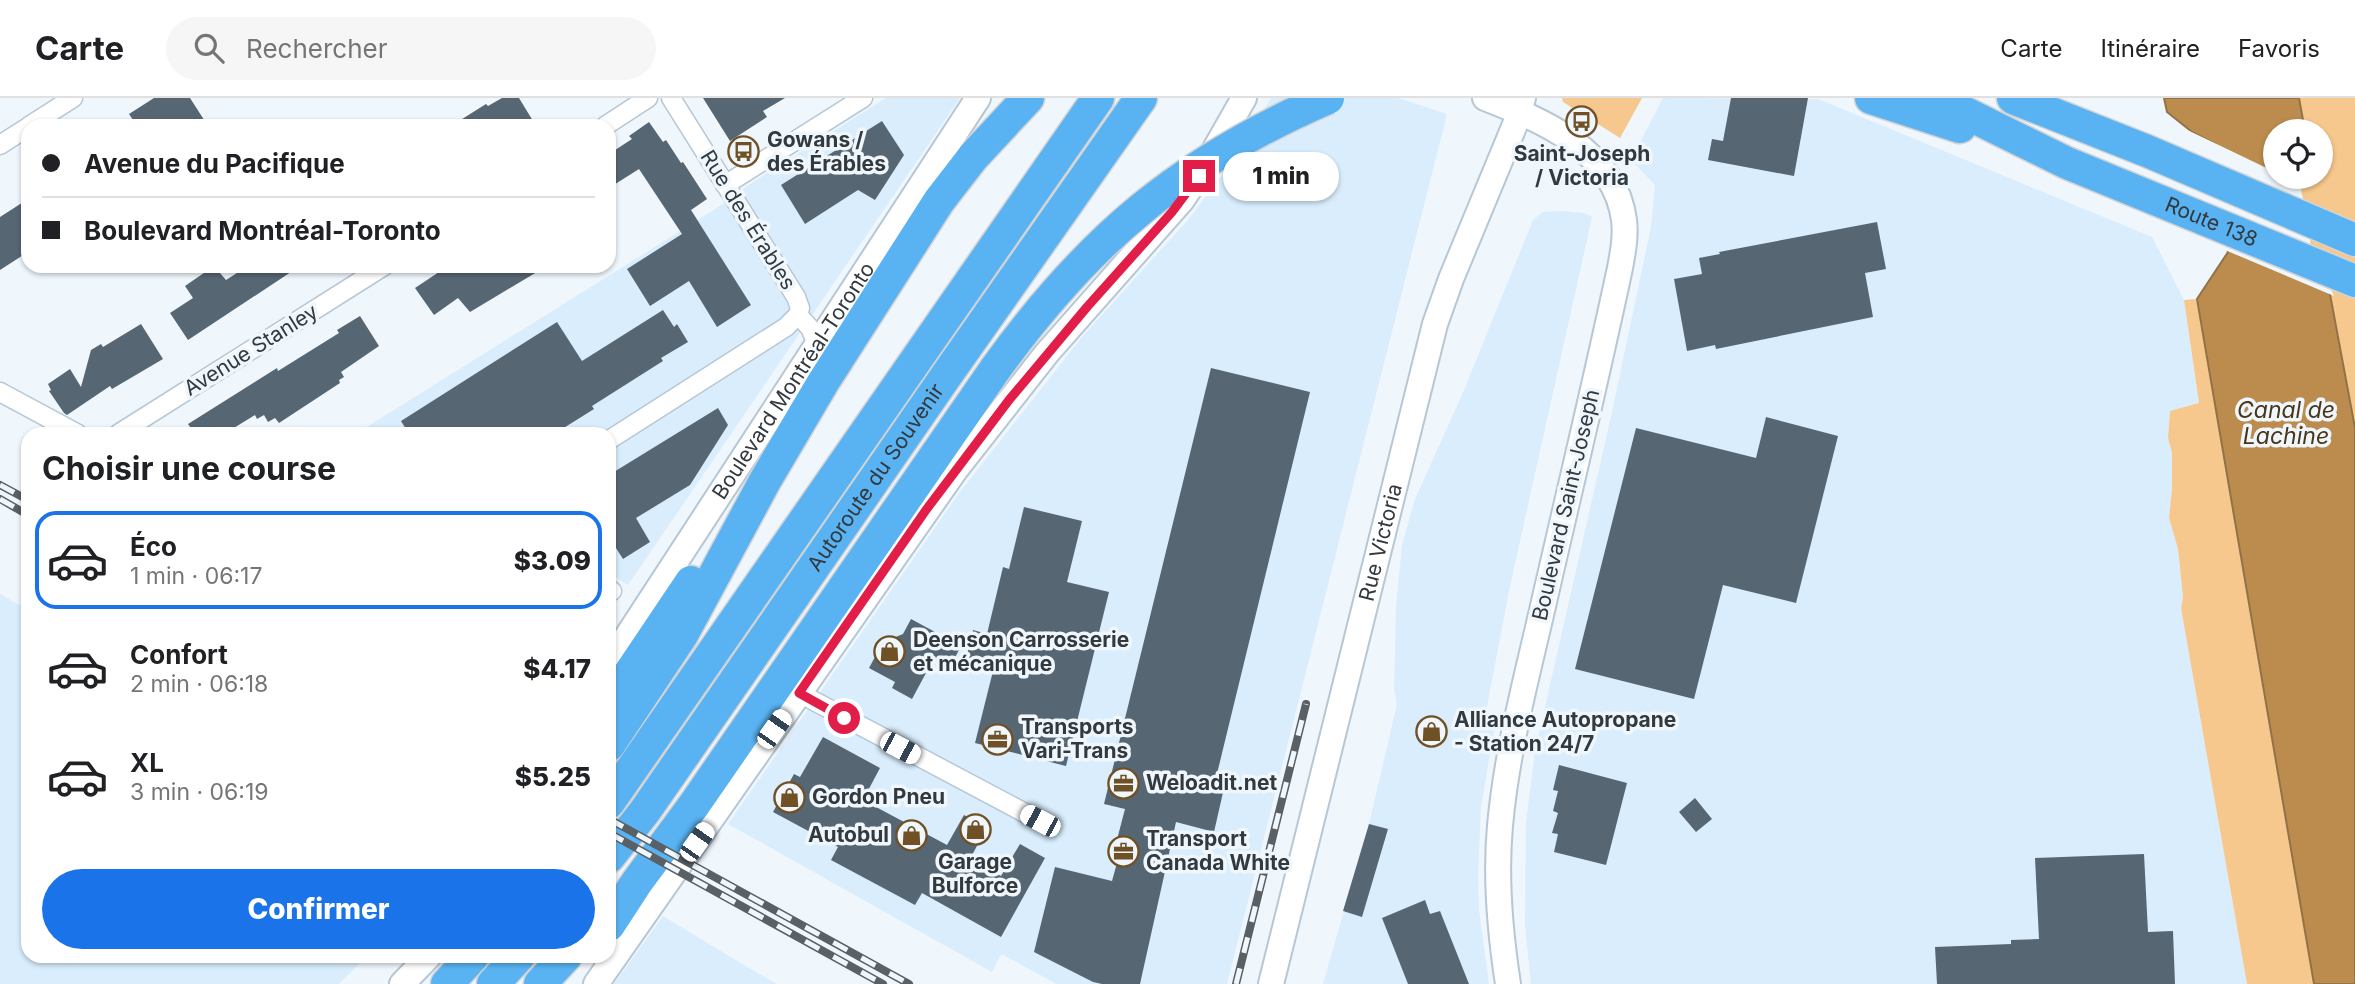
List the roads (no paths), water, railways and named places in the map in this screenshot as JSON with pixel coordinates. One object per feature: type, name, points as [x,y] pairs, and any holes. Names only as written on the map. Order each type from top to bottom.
[{"type":"highway","points":[[616,734],[682,635],[766,479],[869,310],[955,180],[986,142],[1028,98]]},
{"type":"highway","name":"Autoroute du Souvenir","points":[[616,792],[1098,98]]},
{"type":"highway","name":"Autoroute du Souvenir","points":[[616,848],[645,811],[1141,98]]},
{"type":"highway","points":[[616,914],[996,368],[1064,280],[1105,239],[1155,197],[1198,166],[1259,130],[1328,98]]},
{"type":"highway","points":[[1871,98],[2067,163]]},
{"type":"highway","points":[[1935,98],[2067,163]]},
{"type":"highway","points":[[2013,98],[2147,151]]},
{"type":"highway","points":[[2052,98],[2147,151]]},
{"type":"highway","name":"Route 138","points":[[2147,151],[2355,240]]},
{"type":"highway","name":"Route 138","points":[[2067,163],[2355,281]]},
{"type":"highway","points":[[616,693],[663,622],[766,479]]},
{"type":"highway","points":[[616,904],[637,882]]},
{"type":"highway","points":[[446,984],[461,963]]},
{"type":"highway","points":[[446,984],[466,963]]},
{"type":"highway","points":[[493,984],[512,963]]},
{"type":"highway","points":[[540,984],[560,963]]},
{"type":"highway","points":[[566,984],[583,963]]},
{"type":"main road","name":"Boulevard Montréal-Toronto","points":[[616,653],[978,98]]},
{"type":"main road","points":[[616,955],[933,500],[1009,400],[1192,187],[1244,98]]},
{"type":"main road","name":"Boulevard Saint-Joseph","points":[[1485,98],[1521,105],[1585,151],[1604,170],[1618,196],[1625,232],[1618,279],[1522,697],[1503,796],[1499,836],[1499,888],[1508,984]]},
{"type":"main road","name":"Rue Victoria","points":[[1271,984],[1435,324],[1521,105]]},
{"type":"main road","points":[[402,984],[422,963]]},
{"type":"main road","points":[[596,984],[611,963]]},
{"type":"street","points":[[40,119],[73,98]]},
{"type":"street","points":[[616,119],[648,98]]},
{"type":"street","name":"Rue des Érables","points":[[671,98],[796,296],[800,308],[798,315],[805,321],[817,344]]},
{"type":"street","points":[[725,185],[863,98]]},
{"type":"street","points":[[0,145],[21,131]]},
{"type":"street","name":"Avenue Stanley","points":[[129,427],[373,273]]},
{"type":"street","points":[[616,436],[786,327],[798,315]]},
{"type":"street","points":[[0,392],[65,427]]},
{"type":"street","points":[[799,693],[1040,821]]},
{"type":"water","name":"Canal de Lachine","points":[[2164,98],[2299,98],[2303,119],[2263,119],[2263,189],[2297,189],[2308,247],[2330,294],[2355,428],[2355,984],[2314,984],[2197,299],[2228,252],[2215,144],[2192,132],[2167,112]]},
{"type":"railway","points":[[0,485],[21,496]]},
{"type":"railway","points":[[0,499],[21,511]]},
{"type":"railway","points":[[1236,984],[1306,704]]},
{"type":"railway","points":[[616,823],[909,984]]},
{"type":"railway","points":[[616,837],[883,984]]},
{"type":"place","name":"Saint-Joseph / Victoria","points":[[1582,122]]},
{"type":"place","name":"Gowans / des Érables","points":[[744,152]]},
{"type":"place","name":"Deenson Carrosserie et mécanique","points":[[890,652]]},
{"type":"place","name":"Alliance Autopropane - Station 24/7","points":[[1431,732]]},
{"type":"place","name":"Transports Vari-Trans","points":[[998,739]]},
{"type":"place","name":"Weloadit.net","points":[[1123,783]]},
{"type":"place","name":"Gordon Pneu","points":[[789,797]]},
{"type":"place","name":"Garage Bulforce","points":[[975,830]]},
{"type":"place","name":"Autobul","points":[[912,835]]},
{"type":"place","name":"Transport Canada White","points":[[1123,851]]}]
